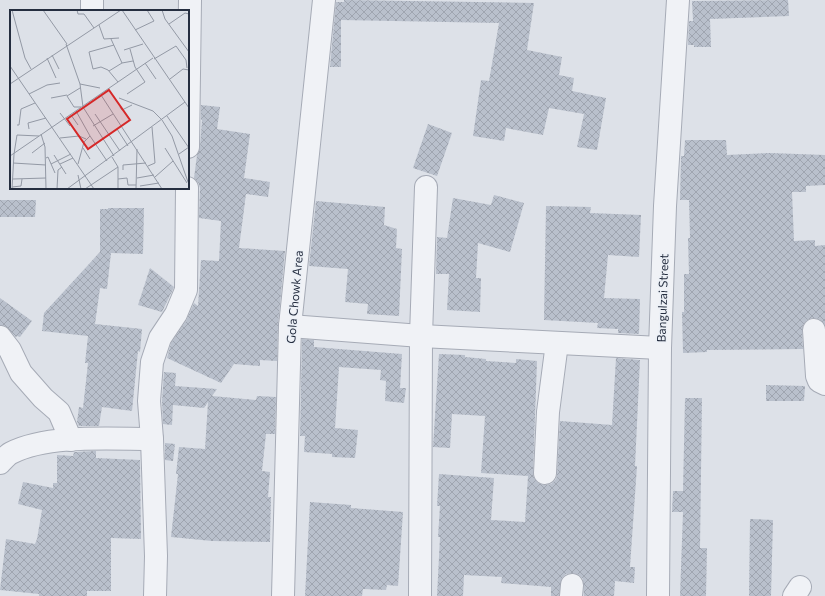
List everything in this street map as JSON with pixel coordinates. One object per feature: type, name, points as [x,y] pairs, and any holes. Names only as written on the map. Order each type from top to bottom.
[{"type":"street","points":[[189,74],[190,0]]},
{"type":"street","name":"Gola Chowk Area","points":[[283,596],[290,326],[324,0]]},
{"type":"street","name":"Bangulzai Street","points":[[658,596],[660,348],[665,206],[678,0]]},
{"type":"street","points":[[420,596],[421,336],[426,187]]},
{"type":"street","points":[[155,596],[156,556],[152,439],[149,401],[152,362],[160,338],[176,314],[186,290],[187,189]]},
{"type":"street","points":[[290,326],[421,336],[660,348]]},
{"type":"street","points":[[814,330],[817,376],[819,381],[825,384]]},
{"type":"street","points":[[0,337],[10,350],[21,373],[43,398],[59,412],[71,440]]},
{"type":"street","points":[[545,473],[548,412],[557,343]]},
{"type":"street","points":[[0,463],[10,453],[38,443],[71,440],[152,439]]},
{"type":"building","points":[[344,0],[534,3],[527,50],[562,57],[559,75],[574,78],[572,91],[606,98],[597,150],[577,147],[584,114],[549,108],[543,135],[506,128],[504,141],[473,136],[481,80],[489,81],[499,23],[341,20],[341,67],[330,67],[336,2],[344,2]]},
{"type":"building","points":[[788,0],[789,16],[710,19],[711,47],[694,47],[694,45],[688,45],[689,21],[693,21],[692,1]]},
{"type":"building","points":[[201,105],[220,107],[217,129],[250,134],[244,178],[270,182],[268,197],[246,194],[239,248],[285,251],[278,325],[277,361],[260,360],[260,366],[234,364],[221,383],[167,358],[171,343],[186,321],[194,303],[198,306],[201,260],[219,261],[221,221],[199,218],[200,188],[198,182],[194,178],[197,155],[200,147],[202,120]]},
{"type":"building","points":[[428,124],[452,133],[437,176],[413,168]]},
{"type":"building","points":[[685,140],[726,140],[727,155],[770,153],[825,155],[825,185],[806,186],[806,192],[792,192],[794,241],[815,240],[815,246],[825,245],[825,325],[819,319],[813,318],[807,320],[803,325],[802,330],[803,349],[707,350],[707,352],[683,353],[682,312],[684,312],[684,274],[689,274],[688,238],[690,238],[689,200],[680,200],[681,156],[684,156]]},
{"type":"building","points":[[494,195],[524,203],[510,252],[478,243],[476,278],[481,278],[480,312],[447,310],[449,274],[436,274],[437,237],[447,238],[453,198],[491,205]]},
{"type":"building","points":[[0,200],[36,200],[35,217],[0,217]]},
{"type":"building","points":[[316,201],[385,207],[384,225],[397,229],[396,248],[402,249],[399,316],[367,314],[368,304],[345,302],[348,269],[309,266]]},
{"type":"building","points":[[546,206],[591,207],[590,213],[641,215],[639,257],[608,255],[604,298],[640,299],[639,334],[618,333],[618,329],[597,328],[598,323],[544,320]]},
{"type":"building","points":[[144,208],[143,254],[111,253],[107,289],[100,288],[95,324],[142,329],[140,352],[138,351],[132,411],[102,407],[99,426],[79,426],[77,422],[79,407],[83,408],[88,363],[85,363],[88,336],[42,331],[44,313],[100,252],[100,209]]},
{"type":"building","points":[[150,268],[174,287],[162,312],[138,305]]},
{"type":"building","points":[[0,298],[32,321],[20,337],[16,337],[5,326],[0,325]]},
{"type":"building","points":[[302,339],[314,340],[314,347],[402,354],[400,388],[406,388],[404,403],[385,401],[386,381],[380,380],[381,370],[339,367],[335,428],[358,430],[355,458],[332,457],[332,454],[304,452],[305,436],[300,436]]},
{"type":"building","points":[[439,354],[465,355],[465,357],[486,359],[486,361],[516,363],[516,359],[537,361],[533,472],[534,478],[538,483],[545,485],[551,484],[556,479],[560,421],[612,425],[616,358],[640,360],[635,466],[637,466],[630,567],[635,567],[634,583],[615,581],[614,596],[584,596],[583,579],[579,575],[573,573],[566,574],[562,578],[559,596],[551,596],[551,587],[501,583],[502,577],[464,575],[463,596],[437,596],[440,537],[438,537],[440,506],[437,506],[439,474],[494,478],[491,520],[525,522],[528,476],[481,473],[485,416],[452,414],[450,448],[433,447]]},
{"type":"building","points":[[164,372],[176,373],[175,386],[217,389],[212,396],[256,400],[257,396],[276,397],[275,434],[266,434],[262,471],[270,472],[268,497],[271,497],[270,542],[212,541],[171,537],[178,474],[176,474],[179,447],[205,449],[208,402],[204,408],[173,405],[172,425],[163,424],[162,401]]},
{"type":"building","points":[[766,385],[805,386],[804,401],[766,401]]},
{"type":"building","points":[[685,398],[702,398],[700,548],[707,548],[706,596],[680,596],[683,512],[672,512],[673,491],[683,491]]},
{"type":"building","points":[[165,443],[175,444],[173,461],[165,460]]},
{"type":"building","points":[[96,451],[96,458],[140,460],[141,539],[111,538],[111,591],[87,591],[87,596],[39,596],[39,594],[0,590],[6,539],[35,544],[37,539],[42,510],[18,504],[23,482],[53,488],[53,483],[57,483],[57,455],[73,456],[74,452]]},
{"type":"building","points":[[310,502],[351,505],[351,508],[403,512],[398,586],[387,585],[386,590],[363,589],[362,596],[305,596]]},
{"type":"building","points":[[750,519],[773,520],[771,596],[749,596]]}]
